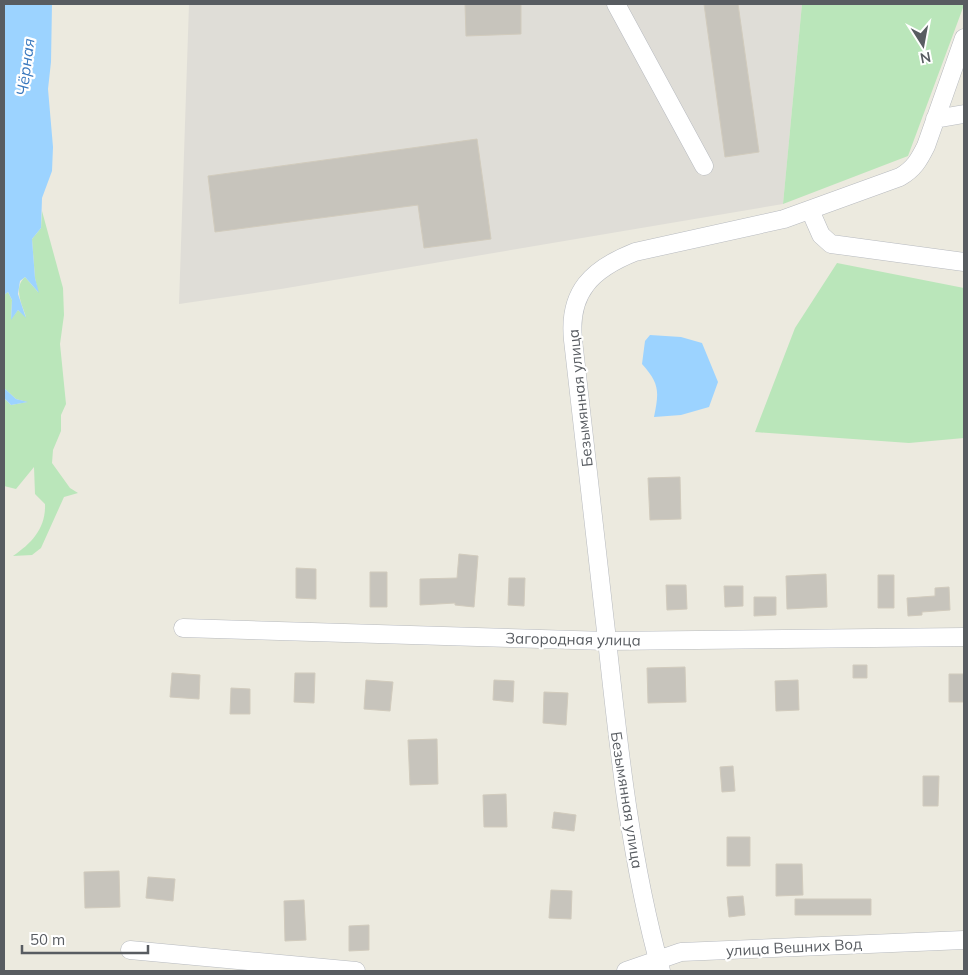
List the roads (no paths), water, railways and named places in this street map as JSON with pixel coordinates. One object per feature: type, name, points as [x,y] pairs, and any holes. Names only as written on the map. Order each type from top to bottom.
[{"type":"street","points":[[616,4],[704,166]]},
{"type":"street","name":"Безымянная улица","points":[[660,966],[641,889],[629,822],[572,340],[571,324],[576,299],[599,271],[616,260],[634,252],[775,221],[900,177],[911,171],[919,161],[964,38]]},
{"type":"street","points":[[935,119],[964,114]]},
{"type":"street","points":[[810,210],[820,235],[831,244],[964,262]]},
{"type":"street","name":"Загородная улица","points":[[183,628],[607,641],[964,637]]},
{"type":"street","name":"улица Вешних Вод","points":[[626,971],[660,966],[682,952],[964,940]]},
{"type":"street","points":[[130,950],[228,965],[356,971]]},
{"type":"water","name":"Чёрная","points":[[4,4],[52,4],[51,62],[48,89],[53,147],[52,171],[42,198],[41,228],[32,239],[35,278],[39,293],[25,277],[20,281],[18,294],[26,318],[18,310],[11,320],[12,300],[8,292],[4,295]]},
{"type":"water","points":[[650,335],[681,337],[702,343],[718,382],[709,407],[681,415],[654,417],[657,389],[652,377],[642,364],[645,341]]},
{"type":"water","points":[[4,388],[16,399],[28,402],[11,405],[4,398]]}]
